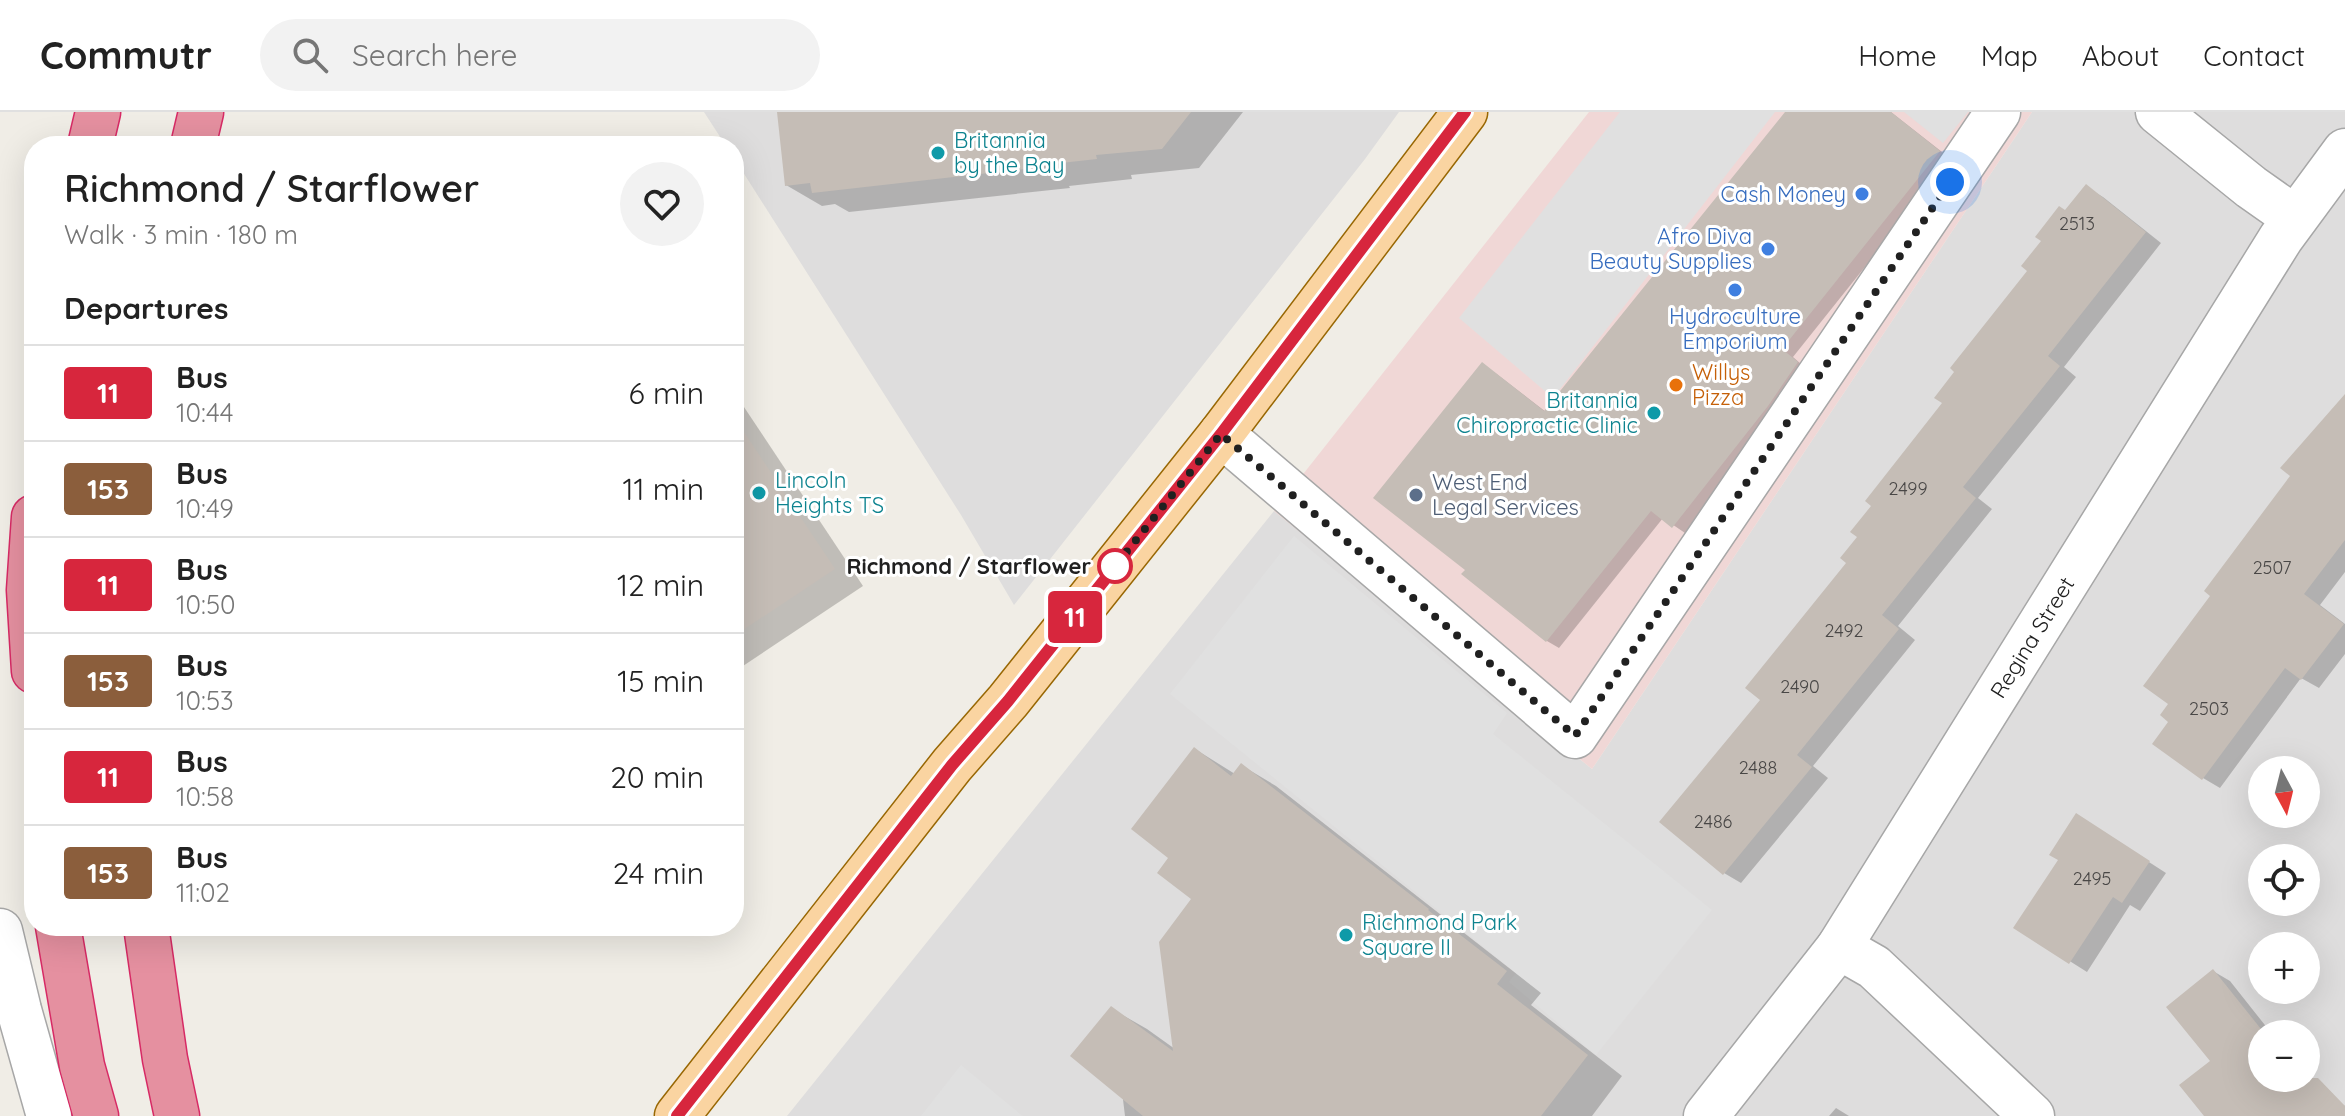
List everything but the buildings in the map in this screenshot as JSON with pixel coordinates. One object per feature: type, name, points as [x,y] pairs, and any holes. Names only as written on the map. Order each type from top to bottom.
[{"type":"highway","points":[[92,136],[98,112]]},
{"type":"highway","points":[[195,136],[201,112]]},
{"type":"highway","points":[[60,936],[82,1066],[96,1116]]},
{"type":"highway","points":[[147,936],[165,1059],[177,1116]]},
{"type":"main road","points":[[677,1116],[952,765],[1008,701],[1221,434],[1465,112]]},
{"type":"street","points":[[1221,434],[1575,736],[1998,112]]},
{"type":"street","points":[[2158,112],[2251,187],[2295,218]]},
{"type":"street","name":"Regina Street","points":[[1706,1116],[1839,947],[2295,218],[2345,151]]},
{"type":"street","points":[[0,931],[49,1116]]},
{"type":"street","points":[[1839,947],[1874,967],[2032,1116]]},
{"type":"shaded area","points":[[704,112],[1399,112],[1014,605],[961,515],[744,174],[744,136],[720,136]]},
{"type":"shaded area","points":[[1589,112],[2032,112],[1592,769],[1274,511]]},
{"type":"shaded area","points":[[1620,112],[1775,112],[1553,398],[1459,318]]},
{"type":"shaded area","points":[[1904,112],[1968,112],[1943,143]]},
{"type":"shaded area","points":[[2032,112],[2345,112],[2345,1116],[787,1116],[1274,511],[1592,769]]},
{"type":"shaded area","points":[[1294,536],[1507,713],[1493,734],[1712,910],[1596,1055],[1509,982],[1516,973],[1170,694]]},
{"type":"shaded area","points":[[961,1065],[1020,1114],[1023,1116],[921,1116]]},
{"type":"bus line","name":"11","points":[[677,1116],[952,765],[1008,701],[1221,434],[1465,112]]},
{"type":"place","name":"Britannia by the Bay","points":[[938,153]]},
{"type":"place","name":"Cash Money","points":[[1862,194]]},
{"type":"place","name":"Afro Diva Beauty Supplies","points":[[1768,249]]},
{"type":"place","name":"Hydroculture Emporium","points":[[1735,290]]},
{"type":"place","name":"Willys Pizza","points":[[1676,385]]},
{"type":"place","name":"Britannia Chiropractic Clinic","points":[[1654,413]]},
{"type":"place","name":"Lincoln Heights TS","points":[[759,493]]},
{"type":"place","name":"West End Legal Services","points":[[1416,495]]},
{"type":"place","name":"Richmond / Starflower","points":[[1115,566]]},
{"type":"place","name":"Richmond Park Square II","points":[[1346,935]]},
{"type":"route","points":[[1115,566],[1112,570],[1221,434],[1575,736],[1950,182]]}]
